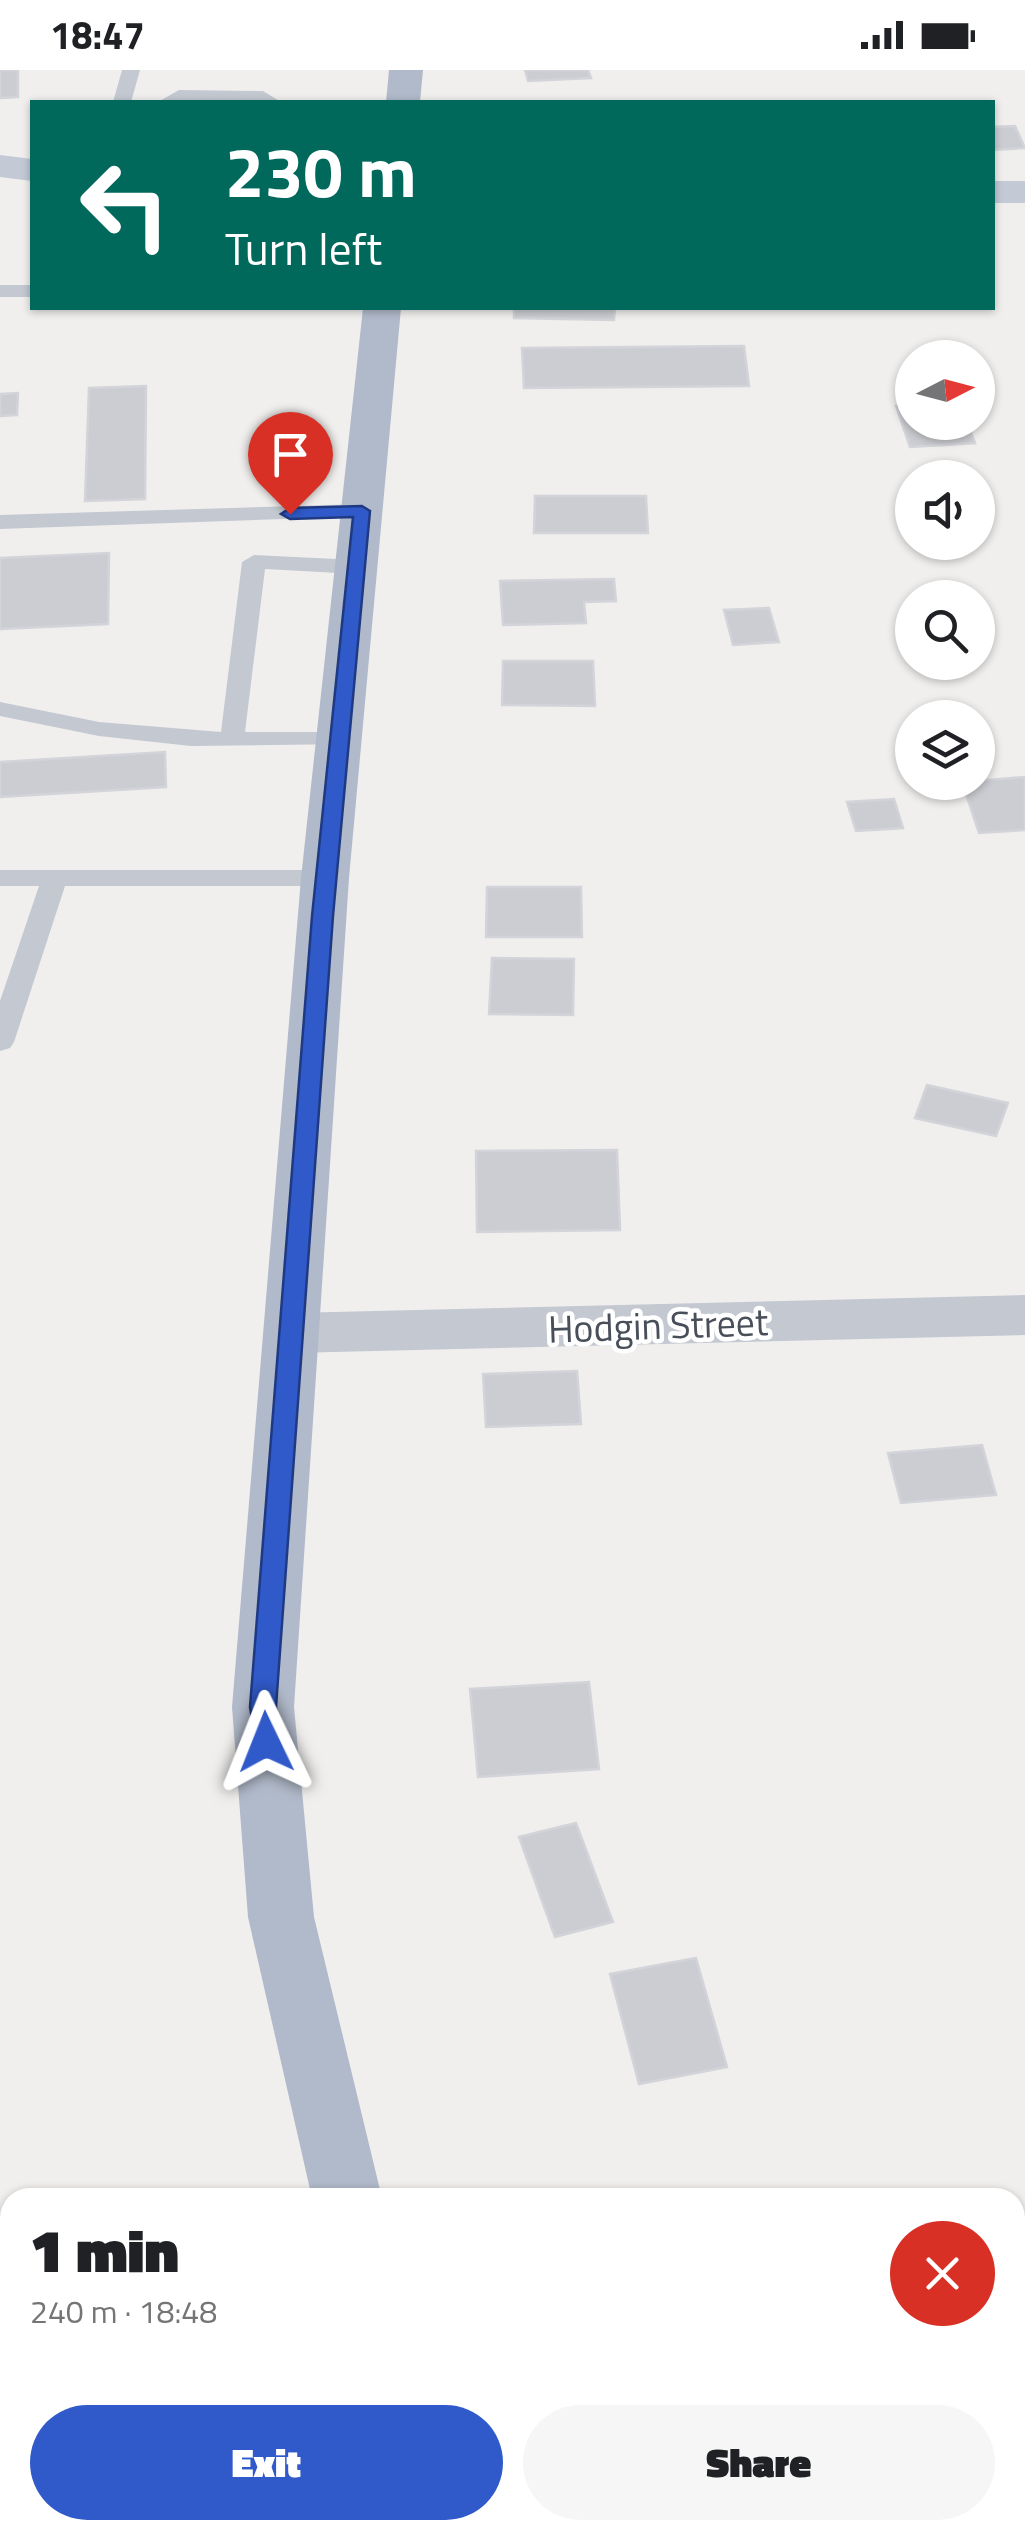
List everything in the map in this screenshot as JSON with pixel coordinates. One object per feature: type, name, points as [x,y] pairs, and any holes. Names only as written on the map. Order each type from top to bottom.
[{"type":"main road","points":[[403,100],[406,70]]},
{"type":"main road","points":[[344,2188],[280,1917],[263,1707],[326,878],[382,310]]},
{"type":"street","points":[[0,166],[30,170]]},
{"type":"street","points":[[995,192],[1025,192]]},
{"type":"street","name":"Hodgin Street","points":[[292,1333],[1025,1316]]},
{"type":"lane","points":[[123,100],[131,70]]},
{"type":"lane","points":[[171,100],[179,96],[263,96],[269,100]]},
{"type":"lane","points":[[0,291],[30,291]]},
{"type":"lane","points":[[0,522],[362,511]]},
{"type":"lane","points":[[232,739],[254,562],[356,567]]},
{"type":"lane","points":[[0,708],[99,729],[191,739],[339,738]]},
{"type":"lane","points":[[0,878],[326,878]]},
{"type":"lane","points":[[0,1042],[55,878]]},
{"type":"building","points":[[0,70],[18,70],[18,97],[0,98]]},
{"type":"building","points":[[525,70],[588,70],[591,78],[528,81]]},
{"type":"building","points":[[1015,126],[1025,148],[995,150],[995,127]]},
{"type":"building","points":[[514,310],[615,310],[614,320],[514,318]]},
{"type":"building","points":[[744,346],[749,386],[524,388],[522,348]]},
{"type":"building","points":[[146,386],[145,499],[85,501],[89,388]]},
{"type":"building","points":[[18,393],[17,415],[0,416],[0,394]]},
{"type":"building","points":[[908,440],[975,443],[910,447]]},
{"type":"building","points":[[535,496],[646,496],[648,533],[534,533]]},
{"type":"building","points":[[109,553],[108,624],[0,629],[0,558]]},
{"type":"building","points":[[614,579],[616,601],[584,602],[586,623],[503,625],[500,581]]},
{"type":"building","points":[[769,608],[779,642],[733,645],[724,610]]},
{"type":"building","points":[[503,661],[593,661],[595,706],[502,705]]},
{"type":"building","points":[[165,752],[166,787],[0,797],[0,762]]},
{"type":"building","points":[[1025,777],[1025,830],[979,833],[968,800],[995,800],[995,779]]},
{"type":"building","points":[[894,799],[903,828],[856,831],[847,802]]},
{"type":"building","points":[[487,887],[581,887],[582,937],[486,937]]},
{"type":"building","points":[[492,958],[574,959],[573,1015],[489,1014]]},
{"type":"building","points":[[927,1085],[1008,1103],[996,1136],[915,1118]]},
{"type":"building","points":[[617,1150],[620,1230],[477,1232],[476,1151]]},
{"type":"building","points":[[577,1371],[581,1424],[486,1427],[483,1374]]},
{"type":"building","points":[[982,1445],[996,1495],[901,1503],[888,1453]]},
{"type":"building","points":[[589,1682],[599,1769],[478,1777],[470,1689]]},
{"type":"building","points":[[576,1823],[613,1922],[555,1937],[519,1837]]},
{"type":"building","points":[[696,1958],[727,2067],[639,2084],[610,1974]]},
{"type":"route","points":[[266,1742],[263,1707],[322,916],[362,511],[290,514]]}]
